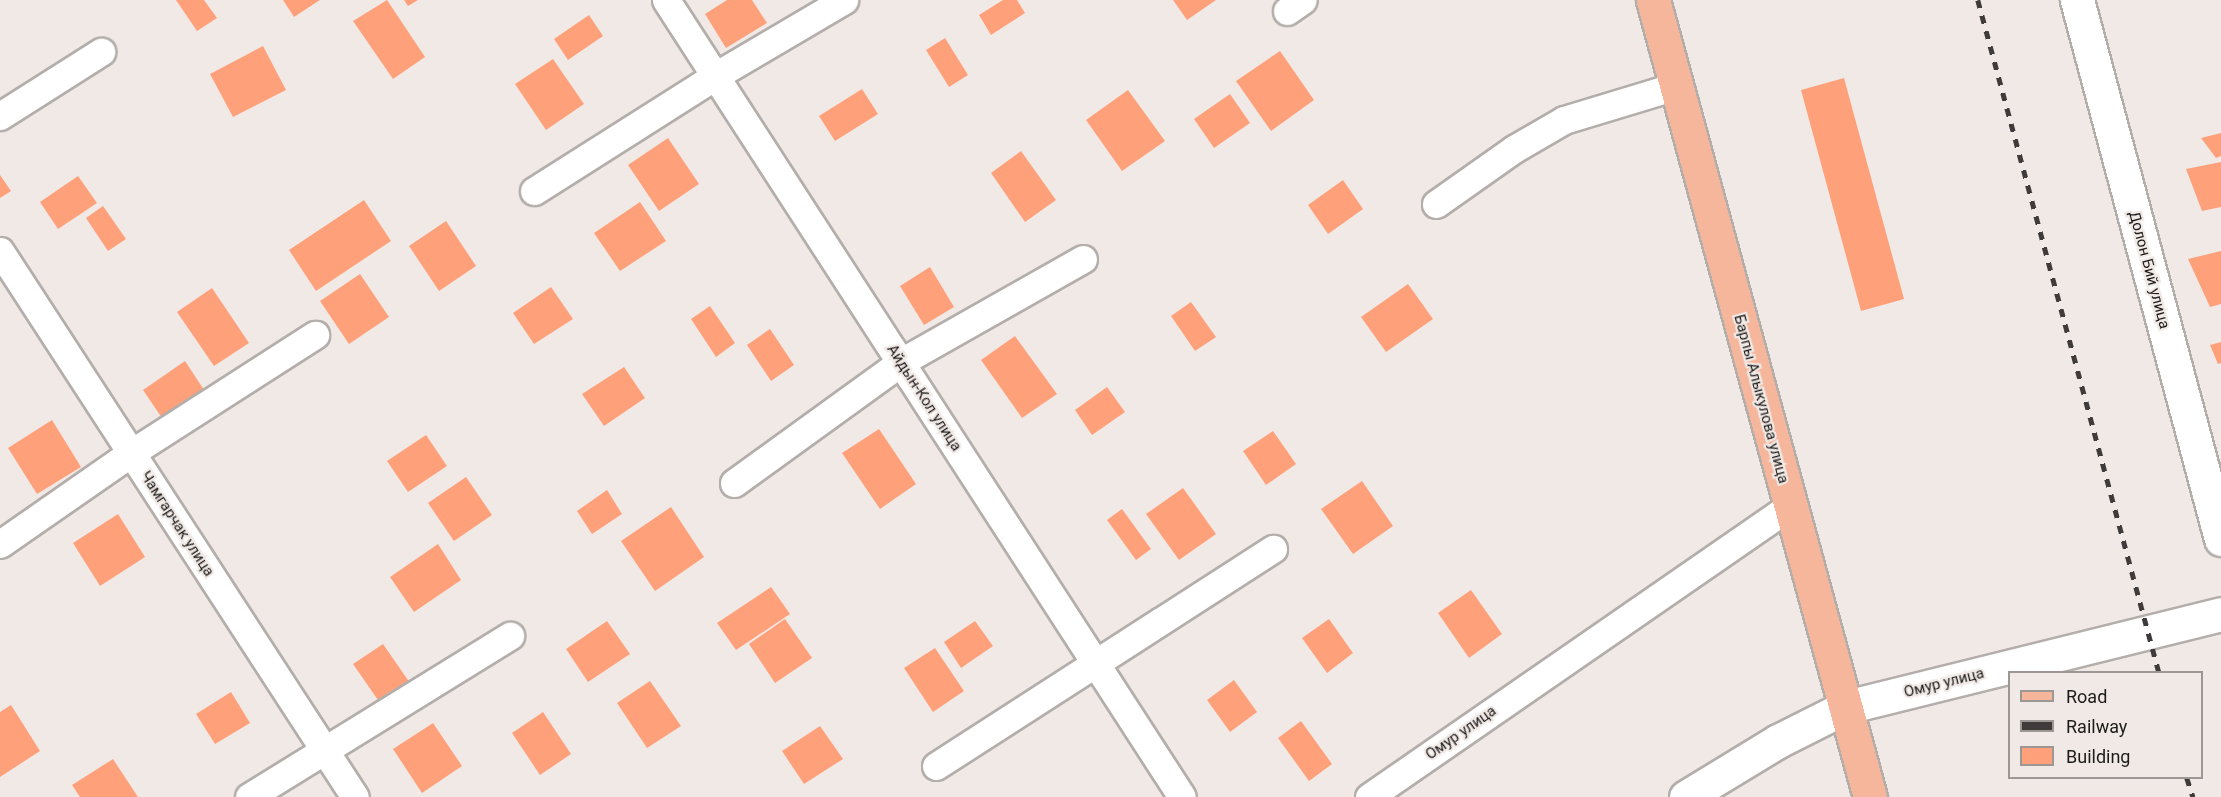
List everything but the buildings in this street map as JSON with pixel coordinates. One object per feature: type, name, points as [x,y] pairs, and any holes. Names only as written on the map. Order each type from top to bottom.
[{"type":"main road","name":"Барпы Алыкулова улица","points":[[1653,0],[1870,797]]},
{"type":"street","name":"Айдын-Кол улица","points":[[666,0],[1182,797]]},
{"type":"street","points":[[534,191],[715,76],[844,0]]},
{"type":"street","name":"Долон Бий улица","points":[[2077,0],[2221,539]]},
{"type":"street","points":[[0,116],[101,52]]},
{"type":"street","points":[[1436,204],[1514,149],[1564,120],[1676,86]]},
{"type":"street","name":"Чамгарчак улица","points":[[0,251],[355,797]]},
{"type":"street","points":[[734,483],[901,362],[1083,259]]},
{"type":"street","points":[[0,544],[131,453],[315,335]]},
{"type":"street","name":"Омур улица","points":[[1369,797],[1790,506]]},
{"type":"street","points":[[936,766],[1273,549]]},
{"type":"street","name":"Омур улица","points":[[1686,797],[1778,741],[1846,707],[2221,614]]},
{"type":"street","points":[[249,797],[510,636]]},
{"type":"railway","points":[[1978,0],[2159,671]]},
{"type":"railway","points":[[2187,779],[2193,797]]}]
